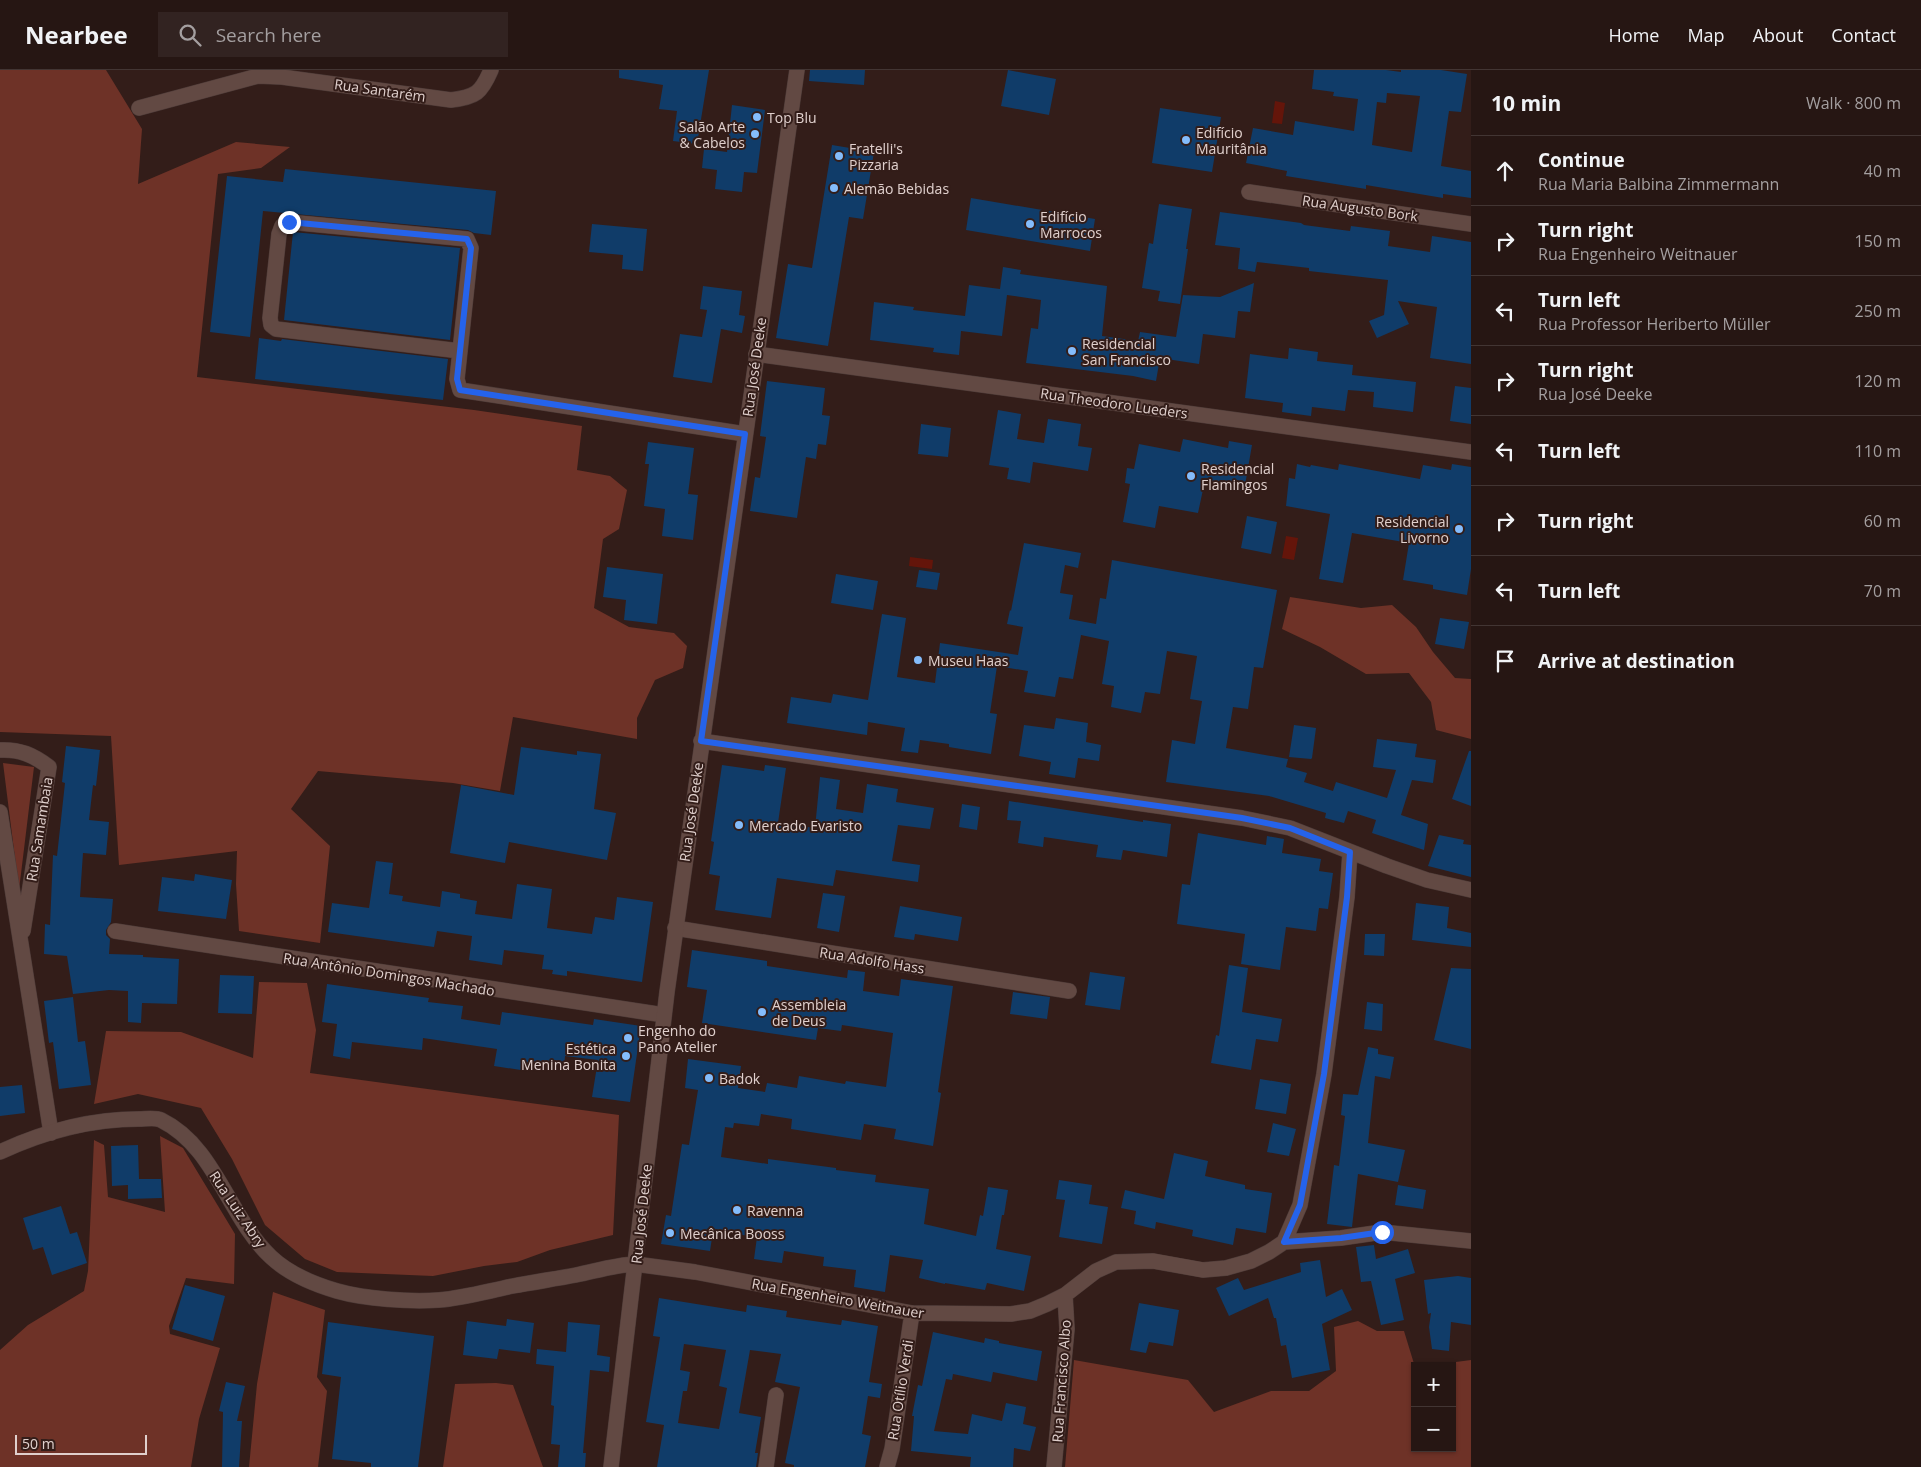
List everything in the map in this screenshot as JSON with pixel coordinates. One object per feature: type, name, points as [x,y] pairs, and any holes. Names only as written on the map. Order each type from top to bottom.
[{"type":"street","name":"Rua Santarém","points":[[139,108],[258,76],[282,77],[451,100],[468,98],[478,92],[491,70]]},
{"type":"street","name":"Rua José Deeke","points":[[611,1467],[675,928],[797,70]]},
{"type":"street","name":"Rua Augusto Bork","points":[[1249,192],[1471,224]]},
{"type":"street","points":[[460,351],[276,329],[271,325],[270,318],[279,234],[282,226],[289,222],[467,239],[471,248],[460,351],[457,379],[460,390],[745,434]]},
{"type":"street","name":"Rua Theodoro Lueders","points":[[756,354],[1471,452]]},
{"type":"street","points":[[701,741],[1242,818],[1290,828],[1427,880],[1471,890]]},
{"type":"street","name":"Rua Samambaia","points":[[0,750],[15,749],[34,755],[48,767],[21,945]]},
{"type":"street","name":"Rua Samambaia","points":[[0,812],[50,1133]]},
{"type":"street","points":[[1350,852],[1347,897],[1324,1074],[1300,1205],[1284,1242],[1341,1238],[1382,1232],[1471,1241]]},
{"type":"street","name":"Rua Adolfo Hass","points":[[675,928],[1069,991]]},
{"type":"street","name":"Rua Antônio Domingos Machado","points":[[115,931],[664,1015]]},
{"type":"street","name":"Rua Luiz Abry","points":[[0,1152],[50,1133],[82,1125],[121,1119],[159,1119],[178,1131],[196,1147],[238,1214],[271,1257],[287,1270],[307,1281],[360,1296],[438,1300],[615,1266],[635,1264]]},
{"type":"street","name":"Rua Engenheiro Weitnauer","points":[[635,1264],[695,1272],[912,1313],[1011,1314],[1030,1311],[1065,1296],[1096,1271],[1116,1262],[1153,1261],[1203,1270],[1226,1268],[1251,1261],[1284,1242]]},
{"type":"street","name":"Rua Francisco Albo","points":[[1054,1467],[1067,1329],[1065,1296]]},
{"type":"street","name":"Rua Otílio Verdi","points":[[887,1467],[892,1449],[912,1313]]},
{"type":"street","points":[[766,1467],[776,1395]]},
{"type":"shaded area","points":[[0,70],[106,70],[142,129],[138,184],[236,142],[290,147],[261,168],[218,174],[197,377],[474,410],[582,426],[577,470],[610,476],[627,490],[619,529],[603,539],[594,608],[629,627],[674,633],[687,646],[683,668],[655,680],[637,718],[637,739],[513,717],[500,791],[453,783],[318,771],[291,809],[330,846],[320,943],[239,931],[236,884],[237,851],[119,865],[111,736],[0,732]]},
{"type":"shaded area","points":[[1275,101],[1285,103],[1282,124],[1272,123]]},
{"type":"shaded area","points":[[1286,536],[1298,538],[1294,560],[1282,558]]},
{"type":"shaded area","points":[[910,557],[933,560],[932,569],[909,566]]},
{"type":"shaded area","points":[[1290,597],[1361,608],[1392,605],[1416,627],[1433,652],[1455,678],[1471,679],[1471,739],[1436,730],[1431,702],[1409,673],[1366,674],[1320,647],[1282,629]]},
{"type":"shaded area","points":[[3,763],[34,767],[19,890]]},
{"type":"shaded area","points":[[259,982],[307,983],[316,1030],[310,1073],[619,1115],[613,1235],[550,1250],[517,1262],[433,1276],[337,1272],[305,1259],[265,1225],[232,1159],[201,1108],[138,1094],[94,1104],[106,1031],[181,1032],[253,1058]]},
{"type":"shaded area","points":[[160,1136],[183,1148],[235,1234],[234,1284],[186,1278],[169,1326],[170,1334],[220,1348],[199,1419],[191,1467],[0,1467],[0,1350],[28,1325],[84,1291],[88,1271],[94,1140],[104,1145],[108,1197],[165,1212]]},
{"type":"shaded area","points":[[273,1292],[325,1310],[317,1377],[327,1391],[318,1467],[249,1467],[257,1384]]},
{"type":"shaded area","points":[[1358,1321],[1377,1331],[1404,1331],[1413,1362],[1411,1362],[1411,1452],[1456,1452],[1456,1362],[1471,1360],[1471,1467],[1065,1467],[1074,1360],[1188,1380],[1214,1412],[1271,1391],[1309,1391],[1336,1371],[1334,1327]]},
{"type":"shaded area","points":[[496,1383],[513,1385],[543,1467],[443,1467],[455,1384]]},
{"type":"building","points":[[619,70],[709,70],[697,144],[673,141],[677,111],[659,109],[663,85],[619,78]]},
{"type":"building","points":[[810,70],[865,70],[864,85],[809,81]]},
{"type":"building","points":[[1008,70],[1056,79],[1049,115],[1001,106]]},
{"type":"building","points":[[1314,70],[1386,70],[1401,72],[1401,70],[1441,70],[1467,74],[1461,112],[1449,111],[1441,166],[1471,171],[1471,198],[1443,194],[1443,198],[1366,185],[1366,189],[1286,176],[1287,171],[1246,163],[1253,128],[1293,135],[1295,121],[1354,131],[1358,99],[1333,96],[1334,92],[1312,89]],"holes":[[[1387,93],[1420,96],[1412,152],[1372,145],[1377,102],[1386,103]]]},
{"type":"building","points":[[732,105],[765,110],[757,173],[744,172],[742,192],[715,189],[717,170],[702,168],[704,149],[727,152]]},
{"type":"building","name":"Edifício Mauritânia","points":[[1160,108],[1221,117],[1212,172],[1152,163]]},
{"type":"building","points":[[832,145],[874,152],[863,219],[849,217],[828,346],[776,338],[788,264],[812,268]]},
{"type":"building","points":[[285,169],[496,191],[491,235],[474,233],[468,230],[263,211],[250,337],[210,332],[227,176],[283,182]]},
{"type":"building","name":"Edifício Marrocos","points":[[971,198],[1095,219],[1090,251],[966,230]]},
{"type":"building","points":[[1159,204],[1192,209],[1180,304],[1158,301],[1160,291],[1142,288],[1149,243],[1153,244]]},
{"type":"building","points":[[1220,212],[1350,231],[1351,226],[1390,231],[1388,246],[1430,252],[1432,236],[1471,242],[1471,364],[1430,358],[1437,307],[1398,301],[1409,324],[1377,338],[1369,321],[1384,315],[1388,280],[1309,271],[1309,268],[1257,262],[1255,272],[1238,269],[1240,248],[1215,245]]},
{"type":"building","points":[[592,224],[647,229],[643,271],[622,269],[623,255],[589,252]]},
{"type":"building","points":[[293,232],[460,248],[450,340],[284,320]]},
{"type":"building","points":[[1003,267],[1021,270],[1020,274],[1107,286],[1102,336],[1138,341],[1140,332],[1176,337],[1183,295],[1220,297],[1254,283],[1250,312],[1238,311],[1235,338],[1203,334],[1199,364],[1160,358],[1156,381],[1133,376],[1026,363],[1031,328],[1038,329],[1041,300],[1007,295],[1002,336],[961,331],[959,355],[933,352],[934,348],[870,340],[874,302],[914,307],[913,310],[965,316],[969,285],[1000,289]]},
{"type":"building","points":[[703,286],[742,291],[739,315],[745,316],[742,333],[721,329],[712,383],[673,377],[680,334],[702,337],[707,310],[700,309]]},
{"type":"building","points":[[259,338],[281,341],[282,339],[448,359],[443,400],[255,379]]},
{"type":"building","points":[[1289,348],[1318,352],[1317,361],[1353,365],[1352,375],[1416,382],[1413,412],[1373,407],[1374,392],[1348,390],[1345,411],[1312,407],[1311,416],[1282,412],[1283,403],[1245,398],[1250,354],[1288,359]]},
{"type":"building","points":[[767,381],[825,388],[822,415],[830,416],[826,445],[818,444],[816,459],[806,457],[797,518],[750,511],[755,477],[760,478],[766,437],[760,436]]},
{"type":"building","points":[[1455,386],[1471,388],[1471,424],[1450,421]]},
{"type":"building","points":[[998,410],[1021,414],[1017,439],[1044,443],[1048,419],[1081,424],[1078,446],[1092,448],[1088,471],[1033,462],[1030,483],[1007,479],[1009,468],[989,465]]},
{"type":"building","points":[[921,424],[951,428],[948,457],[918,454]]},
{"type":"building","points":[[1183,439],[1228,448],[1229,441],[1252,445],[1244,491],[1204,485],[1198,513],[1159,506],[1155,528],[1123,522],[1130,484],[1125,483],[1127,468],[1134,469],[1139,444],[1180,452]]},
{"type":"building","points":[[648,442],[694,448],[688,494],[698,495],[693,540],[662,536],[665,509],[644,506],[649,464],[645,464]]},
{"type":"building","points":[[1297,464],[1338,470],[1339,464],[1420,479],[1423,465],[1451,470],[1452,464],[1471,467],[1471,569],[1467,595],[1433,589],[1433,585],[1403,580],[1409,543],[1352,533],[1343,583],[1319,579],[1330,514],[1286,506],[1289,478],[1295,479]]},
{"type":"building","points":[[1247,516],[1277,522],[1271,554],[1241,548]]},
{"type":"building","points":[[1024,543],[1081,553],[1078,568],[1065,565],[1060,593],[1073,595],[1069,619],[1096,624],[1100,598],[1106,599],[1112,560],[1277,590],[1263,668],[1254,667],[1248,709],[1233,707],[1226,748],[1288,759],[1286,767],[1307,773],[1304,782],[1333,791],[1336,782],[1387,798],[1396,770],[1373,767],[1377,739],[1417,744],[1415,757],[1436,760],[1433,783],[1412,780],[1401,815],[1428,824],[1424,850],[1372,833],[1376,820],[1348,811],[1344,823],[1325,818],[1326,813],[1269,796],[1166,782],[1172,740],[1195,744],[1202,701],[1190,699],[1197,656],[1167,651],[1160,694],[1145,692],[1141,713],[1111,707],[1114,686],[1102,684],[1109,641],[1081,635],[1073,679],[1059,677],[1055,697],[1024,692],[1028,671],[997,666],[990,713],[997,714],[991,754],[949,747],[949,744],[920,740],[918,753],[901,751],[905,728],[868,722],[867,735],[787,723],[791,697],[831,703],[833,694],[868,700],[882,614],[906,618],[897,677],[935,683],[940,643],[1018,655],[1023,627],[1007,624]]},
{"type":"building","points":[[607,567],[663,574],[657,624],[624,620],[626,600],[603,597]]},
{"type":"building","points":[[919,570],[940,573],[937,590],[916,587]]},
{"type":"building","points":[[836,574],[878,581],[873,610],[831,603]]},
{"type":"building","points":[[1440,618],[1469,622],[1464,649],[1435,644]]},
{"type":"building","points":[[1056,718],[1088,723],[1086,742],[1101,745],[1099,761],[1078,758],[1075,778],[1049,774],[1051,762],[1019,756],[1024,725],[1054,729]]},
{"type":"building","points":[[1294,725],[1316,728],[1311,759],[1289,757]]},
{"type":"building","points":[[66,746],[100,750],[96,786],[93,785],[89,820],[109,822],[106,855],[83,853],[80,897],[113,899],[111,922],[106,930],[106,935],[110,939],[109,954],[179,959],[177,1004],[142,1003],[141,1023],[128,1022],[128,991],[109,990],[73,994],[67,956],[44,954],[45,924],[50,925],[53,855],[57,856],[65,783],[62,782]]},
{"type":"building","points":[[521,747],[577,755],[577,751],[601,754],[594,809],[616,813],[607,860],[509,842],[505,863],[450,853],[461,785],[514,795]]},
{"type":"building","points":[[1469,751],[1471,751],[1471,806],[1452,799]]},
{"type":"building","points":[[722,765],[764,771],[765,765],[786,768],[778,823],[815,828],[820,777],[840,780],[836,809],[863,813],[867,784],[898,789],[896,802],[934,808],[930,829],[898,825],[892,861],[920,865],[918,882],[836,870],[833,886],[777,878],[771,918],[715,910],[720,876],[709,874],[714,842],[711,841]]},
{"type":"building","points":[[1009,801],[1143,822],[1143,820],[1171,824],[1167,857],[1123,850],[1121,860],[1096,857],[1098,845],[1044,837],[1043,847],[1018,843],[1021,821],[1007,820]]},
{"type":"building","points":[[962,804],[980,807],[977,830],[959,827]]},
{"type":"building","points":[[1198,833],[1266,845],[1267,836],[1284,839],[1282,853],[1321,859],[1319,871],[1333,873],[1328,909],[1319,908],[1316,931],[1286,927],[1280,970],[1241,964],[1245,934],[1177,924],[1182,884],[1190,885]]},
{"type":"building","points":[[1439,835],[1464,840],[1463,844],[1471,845],[1471,877],[1428,866]]},
{"type":"building","points":[[376,861],[393,863],[389,894],[403,896],[402,901],[440,907],[442,891],[460,894],[460,898],[477,901],[475,914],[512,919],[517,884],[552,889],[547,928],[592,934],[595,917],[614,920],[617,897],[653,902],[642,982],[567,971],[567,976],[552,974],[553,970],[542,969],[544,955],[504,950],[502,965],[469,960],[472,936],[437,931],[434,947],[328,932],[332,903],[369,908]]},
{"type":"building","points":[[195,874],[232,880],[226,919],[158,911],[162,877],[194,881]]},
{"type":"building","points":[[823,893],[845,896],[839,932],[817,928]]},
{"type":"building","points":[[1416,903],[1449,907],[1447,928],[1471,933],[1471,947],[1412,940]]},
{"type":"building","points":[[900,906],[962,917],[958,941],[915,934],[914,940],[894,937]]},
{"type":"building","points":[[1365,934],[1385,934],[1384,956],[1364,955]]},
{"type":"building","points":[[692,950],[767,961],[767,966],[847,978],[848,970],[865,972],[863,991],[899,996],[901,979],[953,986],[938,1092],[941,1093],[933,1146],[894,1139],[896,1129],[864,1124],[861,1140],[791,1129],[792,1119],[761,1114],[759,1126],[734,1123],[733,1128],[725,1127],[721,1157],[768,1164],[768,1159],[836,1168],[836,1170],[876,1175],[875,1182],[929,1189],[924,1224],[976,1236],[980,1215],[983,1216],[988,1187],[1008,1190],[996,1249],[1031,1256],[1024,1291],[987,1283],[985,1290],[919,1278],[923,1260],[890,1255],[885,1292],[854,1287],[856,1270],[823,1266],[824,1257],[784,1251],[782,1263],[754,1259],[757,1237],[713,1231],[710,1251],[661,1244],[666,1215],[671,1216],[682,1144],[689,1145],[698,1090],[685,1088],[688,1059],[741,1066],[738,1088],[765,1092],[767,1083],[797,1088],[799,1076],[845,1084],[846,1081],[886,1087],[893,1033],[842,1025],[841,1031],[818,1028],[816,1040],[702,1023],[707,990],[687,987]]},
{"type":"building","points":[[1229,965],[1248,968],[1242,1012],[1282,1019],[1278,1042],[1256,1039],[1251,1070],[1211,1063],[1216,1035],[1219,1036]]},
{"type":"building","points":[[1451,968],[1471,969],[1471,1049],[1434,1040]]},
{"type":"building","points":[[1090,972],[1125,977],[1120,1010],[1085,1005]]},
{"type":"building","points":[[220,975],[254,976],[252,1014],[218,1013]]},
{"type":"building","points":[[327,984],[429,998],[428,1002],[463,1006],[461,1019],[500,1025],[502,1012],[593,1025],[594,1019],[641,1026],[630,1102],[592,1097],[598,1060],[565,1056],[564,1067],[528,1062],[527,1071],[494,1066],[497,1049],[423,1038],[422,1050],[352,1042],[350,1059],[333,1056],[337,1024],[322,1022]]},
{"type":"building","points":[[1013,992],[1050,997],[1047,1019],[1010,1014]]},
{"type":"building","points":[[73,997],[78,1042],[85,1041],[91,1085],[59,1089],[53,1042],[49,1043],[44,1001]]},
{"type":"building","points":[[1367,1002],[1383,1004],[1382,1031],[1364,1029]]},
{"type":"building","points":[[1368,1047],[1378,1049],[1378,1054],[1394,1057],[1390,1079],[1375,1076],[1368,1143],[1405,1150],[1398,1182],[1358,1174],[1352,1227],[1327,1224],[1334,1165],[1339,1166],[1345,1116],[1341,1115],[1343,1094],[1358,1095]]},
{"type":"building","points":[[1260,1079],[1291,1084],[1286,1114],[1255,1109]]},
{"type":"building","points":[[22,1085],[25,1113],[0,1116],[0,1087]]},
{"type":"building","points":[[1273,1123],[1296,1129],[1289,1156],[1267,1152]]},
{"type":"building","points":[[138,1145],[139,1179],[161,1179],[162,1198],[128,1199],[128,1185],[112,1186],[111,1146]]},
{"type":"building","points":[[1174,1153],[1208,1161],[1205,1176],[1245,1185],[1245,1189],[1272,1193],[1266,1233],[1236,1228],[1233,1245],[1192,1236],[1193,1230],[1156,1222],[1155,1229],[1134,1224],[1136,1211],[1121,1208],[1125,1190],[1164,1199]]},
{"type":"building","points":[[1059,1180],[1092,1185],[1089,1204],[1108,1207],[1102,1244],[1059,1237],[1065,1200],[1056,1199]]},
{"type":"building","points":[[1398,1185],[1426,1190],[1423,1209],[1395,1205]]},
{"type":"building","points":[[61,1206],[70,1234],[77,1232],[87,1263],[52,1275],[43,1247],[33,1250],[23,1218]]},
{"type":"building","points":[[1374,1245],[1376,1259],[1408,1249],[1415,1273],[1395,1279],[1404,1320],[1381,1325],[1371,1281],[1361,1282],[1356,1247]]},
{"type":"building","points":[[1320,1260],[1326,1297],[1342,1289],[1352,1310],[1322,1324],[1330,1370],[1292,1378],[1286,1345],[1281,1346],[1276,1318],[1274,1318],[1268,1298],[1229,1316],[1216,1288],[1238,1278],[1244,1290],[1301,1272],[1300,1263]]},
{"type":"building","points":[[1458,1276],[1471,1278],[1471,1325],[1451,1322],[1449,1351],[1432,1349],[1429,1327],[1431,1313],[1428,1314],[1424,1280]]},
{"type":"building","points":[[185,1285],[225,1296],[213,1341],[172,1329]]},
{"type":"building","points":[[659,1298],[746,1312],[747,1305],[787,1311],[786,1317],[841,1325],[842,1320],[878,1326],[869,1382],[882,1384],[880,1398],[868,1396],[862,1434],[871,1436],[865,1467],[794,1467],[794,1465],[785,1463],[800,1387],[775,1382],[781,1354],[750,1350],[739,1413],[761,1417],[755,1453],[758,1453],[756,1467],[657,1467],[664,1425],[646,1422],[660,1337],[653,1336]],"holes":[[[684,1344],[726,1350],[719,1386],[727,1388],[719,1429],[678,1423],[683,1391],[687,1391],[690,1372],[680,1370]]]},
{"type":"building","points":[[1139,1303],[1179,1310],[1173,1346],[1149,1342],[1146,1353],[1130,1350]]},
{"type":"building","points":[[507,1319],[534,1323],[530,1353],[499,1349],[497,1359],[463,1355],[467,1321],[506,1326]]},
{"type":"building","points":[[328,1322],[434,1336],[418,1467],[371,1467],[371,1463],[332,1459],[341,1377],[322,1374]]},
{"type":"building","points":[[568,1322],[600,1325],[597,1355],[610,1357],[609,1372],[590,1370],[583,1453],[586,1453],[585,1467],[558,1467],[560,1445],[551,1444],[554,1406],[551,1405],[554,1366],[536,1364],[537,1349],[566,1352]]},
{"type":"building","points":[[933,1332],[984,1343],[985,1338],[999,1341],[999,1343],[1042,1351],[1037,1381],[993,1372],[991,1382],[953,1374],[952,1380],[946,1379],[934,1431],[968,1434],[972,1414],[1002,1421],[1006,1403],[1026,1407],[1023,1424],[1036,1427],[1030,1451],[1014,1448],[1013,1467],[970,1467],[971,1457],[911,1451],[914,1416],[912,1416],[918,1385],[922,1386]]},
{"type":"building","points":[[226,1382],[245,1386],[237,1421],[242,1421],[239,1467],[222,1467],[223,1412],[219,1411]]},
{"type":"place","name":"Top Blu","points":[[757,117]]},
{"type":"place","name":"Salão Arte & Cabelos","points":[[755,134]]},
{"type":"place","name":"Edifício Mauritânia","points":[[1186,140]]},
{"type":"place","name":"Fratelli's Pizzaria","points":[[839,156]]},
{"type":"place","name":"Alemão Bebidas","points":[[834,188]]},
{"type":"place","name":"Edifício Marrocos","points":[[1030,224]]},
{"type":"place","name":"Residencial San Francisco","points":[[1072,351]]},
{"type":"place","name":"Residencial Flamingos","points":[[1191,476]]},
{"type":"place","name":"Residencial Livorno","points":[[1459,529]]},
{"type":"place","name":"Museu Haas","points":[[918,660]]},
{"type":"place","name":"Mercado Evaristo","points":[[739,825]]},
{"type":"place","name":"Assembleia de Deus","points":[[762,1012]]},
{"type":"place","name":"Engenho do Pano Atelier","points":[[628,1038]]},
{"type":"place","name":"Estética Menina Bonita","points":[[626,1056]]},
{"type":"place","name":"Badok","points":[[709,1078]]},
{"type":"place","name":"Ravenna","points":[[737,1210]]},
{"type":"place","name":"Mecânica Booss","points":[[670,1233]]},
{"type":"route","points":[[289,222],[467,239],[471,248],[457,379],[457,385],[460,390],[745,434],[701,741],[1242,818],[1290,828],[1322,839],[1350,852],[1347,897],[1324,1074],[1300,1205],[1284,1242],[1341,1238],[1382,1232]]}]
